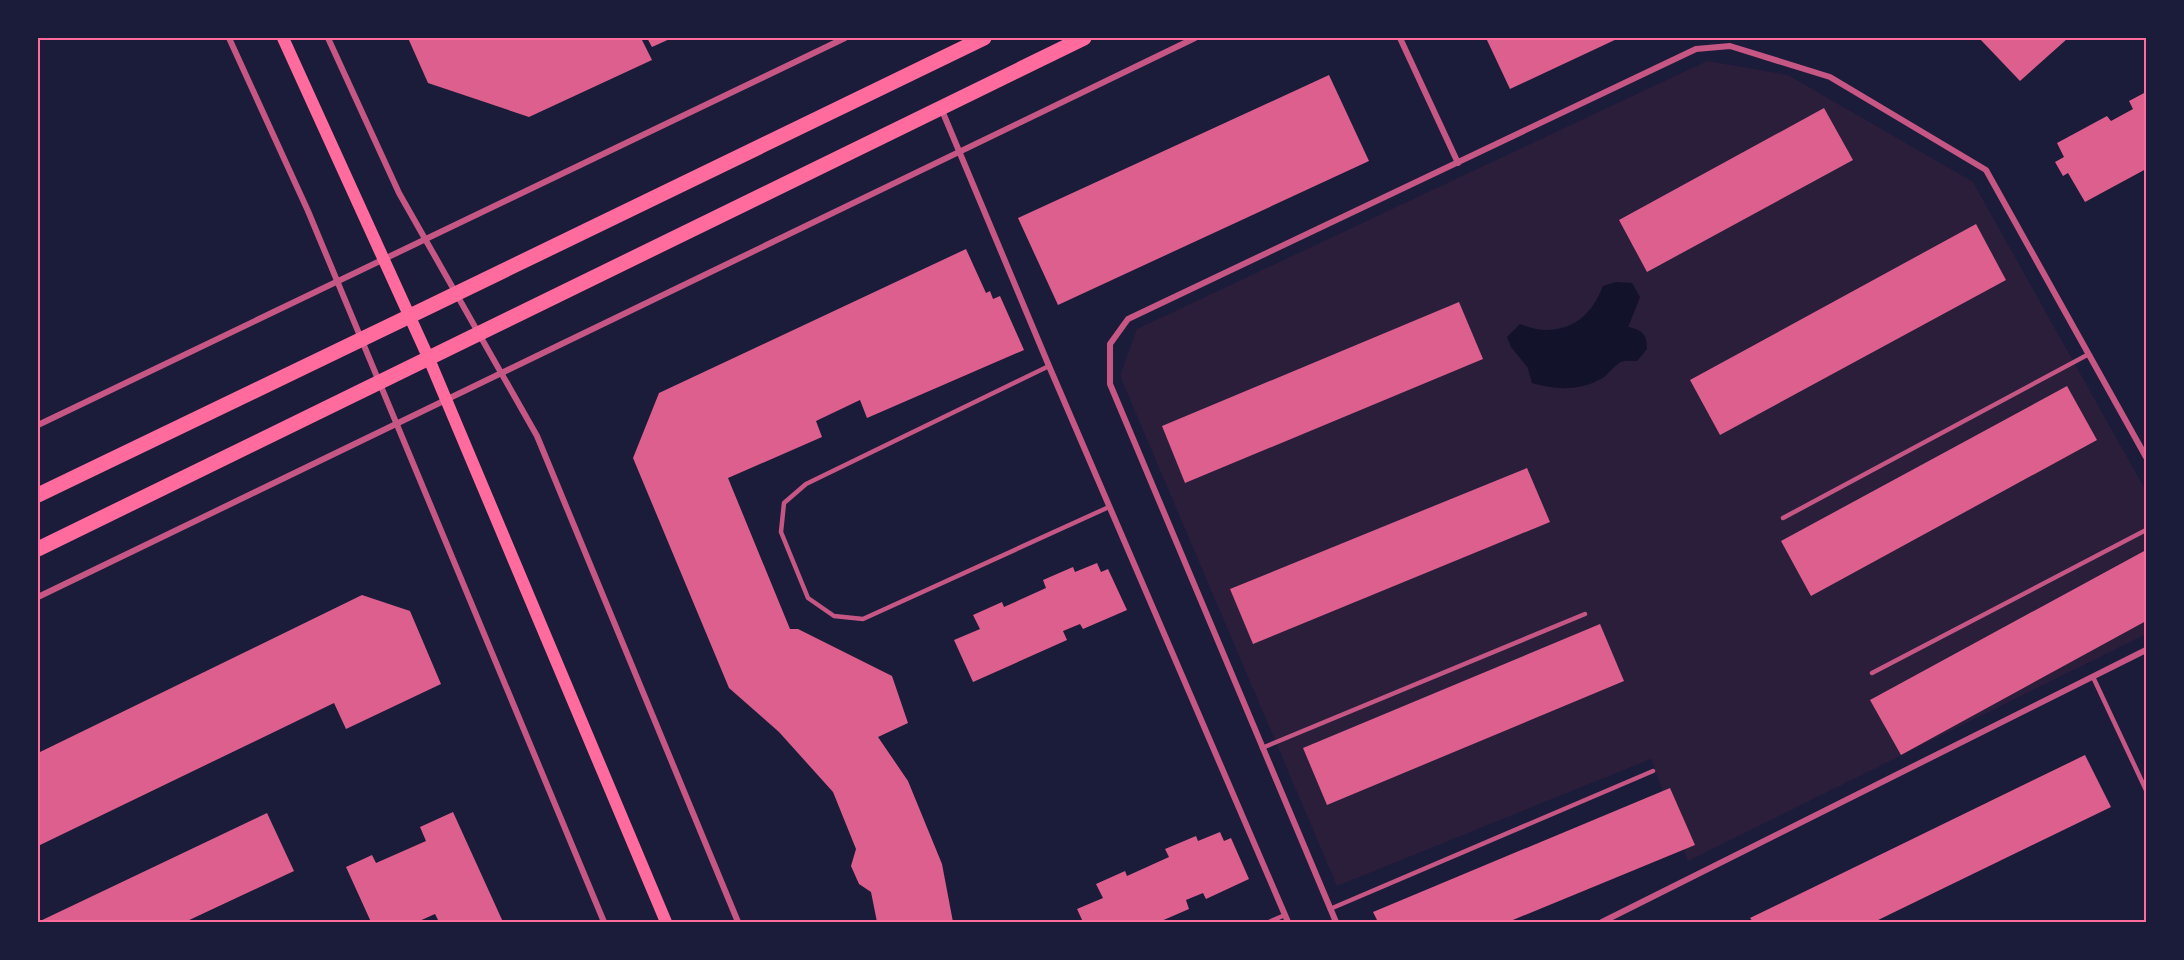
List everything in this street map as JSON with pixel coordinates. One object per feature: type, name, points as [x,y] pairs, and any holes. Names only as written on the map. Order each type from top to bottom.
[{"type":"main road","points":[[283,38],[429,359],[666,922]]},
{"type":"main road","points":[[38,495],[984,38]]},
{"type":"main road","points":[[38,549],[1084,38]]},
{"type":"street","points":[[229,38],[308,211],[604,922]]},
{"type":"street","points":[[328,38],[399,193],[537,436],[738,922]]},
{"type":"street","points":[[38,425],[845,38]]},
{"type":"street","points":[[38,597],[1195,38]]},
{"type":"street","points":[[1400,38],[1458,163]]},
{"type":"street","points":[[1336,922],[1110,384],[1110,344],[1128,319],[1696,49],[1730,46],[1830,77],[1986,170],[2146,457]]},
{"type":"street","points":[[941,107],[1109,507],[1288,922]]},
{"type":"street","points":[[1602,922],[2146,651]]},
{"type":"lane","points":[[1783,518],[2089,354]]},
{"type":"lane","points":[[1049,366],[806,484],[784,503],[781,532],[808,598],[834,616],[863,619],[1109,507]]},
{"type":"lane","points":[[1872,674],[2146,530]]},
{"type":"lane","points":[[1262,748],[1585,614]]},
{"type":"lane","points":[[2093,677],[2146,790]]},
{"type":"lane","points":[[1330,909],[1653,771]]},
{"type":"lane","points":[[1269,922],[1285,915]]},
{"type":"shaded area","points":[[1707,61],[1788,75],[1973,182],[2146,491],[2146,634],[1688,861],[1651,759],[1337,886],[1120,376],[1137,329]],"holes":[[[1603,286],[1640,297],[1628,327],[1620,362],[1603,378],[1532,383],[1528,368],[1535,330],[1559,328],[1577,321],[1592,307]]]},
{"type":"shaded area","points":[[1616,282],[1632,283],[1640,297],[1628,327],[1643,334],[1647,349],[1637,361],[1621,362],[1601,379],[1584,386],[1558,388],[1532,383],[1528,368],[1511,347],[1507,337],[1520,324],[1534,329],[1547,330],[1570,325],[1589,310],[1603,286]]},
{"type":"building","points":[[408,38],[641,38],[652,60],[529,117],[428,83]]},
{"type":"building","points":[[647,38],[672,38],[652,47]]},
{"type":"building","points":[[1486,38],[1619,38],[1510,89]]},
{"type":"building","points":[[1979,38],[2065,38],[2067,39],[2020,81]]},
{"type":"building","points":[[1329,75],[1369,161],[1058,305],[1018,218]]},
{"type":"building","points":[[2146,92],[2146,169],[2085,202],[2068,173],[2063,176],[2055,162],[2064,157],[2057,143],[2107,116],[2111,121],[2133,109],[2129,101]]},
{"type":"building","points":[[1824,108],[1853,160],[1647,272],[1619,220]]},
{"type":"building","points":[[1976,224],[2006,280],[1720,435],[1690,380]]},
{"type":"building","points":[[966,249],[986,293],[990,291],[993,299],[1000,296],[1024,350],[867,418],[860,400],[816,421],[822,437],[728,478],[790,629],[798,629],[892,676],[908,723],[878,737],[908,781],[942,864],[953,922],[877,922],[871,892],[859,884],[851,866],[856,849],[833,792],[779,732],[729,688],[633,458],[659,393]]},
{"type":"building","points":[[1459,302],[1483,359],[1185,483],[1162,426]]},
{"type":"building","points":[[2067,386],[2097,440],[1811,596],[1781,541]]},
{"type":"building","points":[[1527,468],[1550,522],[1253,644],[1230,589]]},
{"type":"building","points":[[2146,550],[2146,621],[1901,755],[1870,700]]},
{"type":"building","points":[[1097,563],[1101,572],[1108,569],[1127,610],[1083,629],[1080,624],[1063,631],[1067,640],[973,682],[954,640],[980,629],[973,615],[1002,602],[1004,607],[1046,588],[1043,580],[1073,567],[1075,572]]},
{"type":"building","points":[[362,595],[410,611],[441,684],[346,729],[334,703],[38,846],[38,753]]},
{"type":"building","points":[[1600,624],[1624,681],[1327,805],[1303,748]]},
{"type":"building","points":[[2085,755],[2111,807],[1874,922],[1753,922],[1750,918]]},
{"type":"building","points":[[1670,788],[1695,845],[1508,922],[1378,922],[1373,912]]},
{"type":"building","points":[[453,812],[503,922],[439,922],[435,914],[417,922],[371,922],[346,867],[372,855],[376,863],[426,841],[420,827]]},
{"type":"building","points":[[267,813],[294,871],[185,922],[38,922]]},
{"type":"building","points":[[1220,832],[1224,841],[1231,838],[1249,879],[1206,899],[1203,893],[1186,900],[1189,909],[1159,922],[1083,922],[1077,909],[1103,898],[1096,884],[1125,871],[1127,876],[1169,857],[1165,849],[1196,836],[1198,841]]}]
